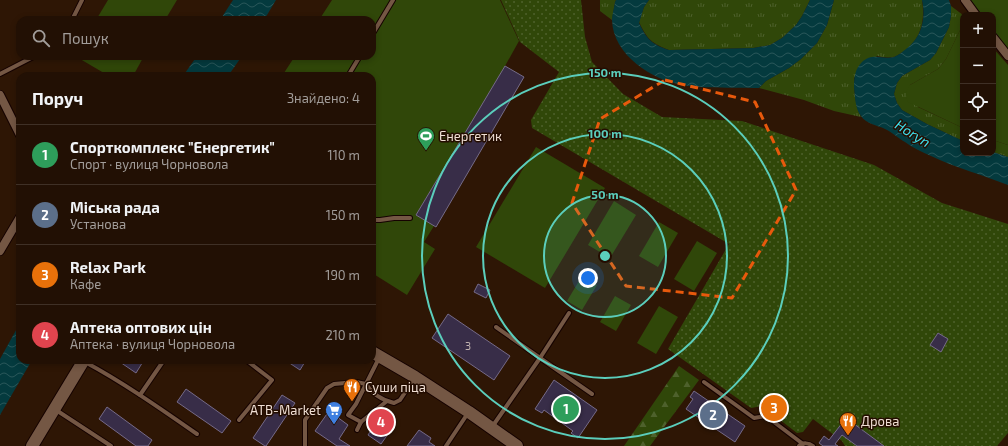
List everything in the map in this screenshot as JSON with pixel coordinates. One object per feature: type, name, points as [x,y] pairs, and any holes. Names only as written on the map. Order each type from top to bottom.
[{"type":"street","points":[[965,0],[974,12]]},
{"type":"street","points":[[996,41],[1008,56]]},
{"type":"street","points":[[0,95],[16,127]]},
{"type":"street","points":[[0,251],[16,224]]},
{"type":"street","points":[[376,355],[415,377],[469,412],[517,446]]},
{"type":"street","points":[[32,446],[82,364]]},
{"type":"lane","points":[[74,16],[82,0]]},
{"type":"lane","points":[[376,28],[393,0]]},
{"type":"lane","points":[[0,74],[27,60]]},
{"type":"lane","points":[[350,72],[358,60]]},
{"type":"lane","points":[[376,220],[410,218]]},
{"type":"lane","points":[[492,428],[570,313]]},
{"type":"lane","points":[[496,327],[592,394]]},
{"type":"lane","points":[[91,364],[197,434]]},
{"type":"lane","points":[[140,395],[161,364]]},
{"type":"lane","points":[[239,420],[272,380],[251,364]]},
{"type":"lane","points":[[361,422],[348,415],[356,404],[366,384],[373,364]]},
{"type":"lane","points":[[305,446],[305,420],[327,388],[334,384],[356,382],[366,384],[370,391],[387,401],[394,403],[400,400],[415,377]]},
{"type":"lane","points":[[704,382],[754,418],[766,416],[801,445],[811,444],[813,446]]},
{"type":"lane","points":[[357,430],[361,422],[387,401]]},
{"type":"lane","points":[[54,409],[111,446]]},
{"type":"lane","points":[[446,446],[469,412]]},
{"type":"highlighted area","points":[[665,80],[755,102],[796,190],[732,298],[626,286],[572,203],[600,119]]},
{"type":"green space","points":[[108,0],[177,0],[167,16],[98,16]]},
{"type":"green space","name":"Енергетик","points":[[332,0],[500,0],[519,41],[505,66],[524,77],[436,227],[434,226],[424,242],[435,249],[407,295],[376,276],[376,72],[285,72],[292,60],[376,60],[376,16],[322,16]]},
{"type":"green space","points":[[501,0],[581,0],[585,37],[592,62],[623,94],[662,117],[742,121],[874,165],[942,203],[1008,224],[1008,433],[997,446],[845,446],[842,441],[813,419],[803,432],[797,433],[762,406],[751,408],[668,349],[729,244],[532,128],[531,120],[559,72],[520,42]]},
{"type":"green space","points":[[600,0],[616,0],[612,20],[600,11]]},
{"type":"green space","points":[[649,0],[810,0],[796,25],[782,38],[770,45],[753,48],[669,50],[650,40],[639,22],[644,7]]},
{"type":"green space","points":[[834,0],[922,0],[923,20],[919,33],[912,44],[898,55],[891,57],[877,56],[854,78],[855,98],[861,117],[834,111],[804,100],[759,88],[766,81],[789,68],[801,59],[817,43],[827,25]]},
{"type":"green space","points":[[968,0],[1008,0],[1008,52],[996,36],[996,12],[978,12]]},
{"type":"green space","points":[[951,6],[960,13],[960,30],[946,59],[938,69],[910,85],[918,107],[960,127],[960,140],[902,110],[897,103],[894,94],[897,83],[902,76],[930,60],[936,53],[949,27]]},
{"type":"green space","points":[[960,30],[960,127],[908,102],[906,96],[910,85],[938,69],[946,59]]},
{"type":"green space","points":[[996,51],[1008,65],[1008,145],[996,141]]},
{"type":"green space","points":[[82,60],[142,60],[135,72],[102,72]]},
{"type":"green space","points":[[996,141],[1008,145],[1008,157],[996,153]]},
{"type":"green space","points":[[536,147],[605,188],[545,288],[476,247]]},
{"type":"green space","points":[[614,201],[636,215],[610,258],[588,245]]},
{"type":"green space","points":[[659,222],[678,233],[658,267],[639,256]]},
{"type":"green space","points":[[697,241],[717,253],[694,291],[674,279]]},
{"type":"green space","points":[[582,276],[597,285],[582,310],[567,301]]},
{"type":"green space","points":[[615,296],[631,305],[616,331],[600,322]]},
{"type":"green space","points":[[659,306],[678,317],[656,354],[637,343]]},
{"type":"green space","points":[[679,366],[699,380],[650,446],[624,446]]},
{"type":"water","points":[[233,0],[276,0],[266,16],[223,16]]},
{"type":"water","points":[[616,0],[649,0],[644,7],[639,23],[650,40],[658,46],[669,50],[753,48],[770,45],[782,38],[796,25],[810,0],[834,0],[827,25],[817,43],[801,59],[789,68],[766,81],[759,88],[683,85],[659,78],[647,71],[636,64],[627,55],[619,44],[614,33],[612,18]]},
{"type":"water","name":"Horyn","points":[[922,0],[949,0],[951,6],[951,16],[949,27],[936,53],[930,60],[902,76],[897,83],[894,94],[897,103],[902,110],[960,140],[960,156],[996,156],[996,153],[1008,157],[1008,185],[950,164],[921,151],[888,130],[866,121],[859,113],[854,87],[856,70],[862,62],[870,57],[894,57],[911,44],[916,39],[922,27]]},
{"type":"water","points":[[194,60],[239,60],[231,72],[186,72]]},
{"type":"water","points":[[16,330],[16,364],[30,364],[0,415],[0,359]]},
{"type":"building","points":[[505,66],[524,77],[436,227],[416,215]]},
{"type":"building","points":[[478,284],[490,290],[486,298],[474,292]]},
{"type":"building","points":[[448,314],[510,356],[494,380],[432,338]]},
{"type":"building","points":[[938,333],[948,339],[941,352],[930,345]]},
{"type":"building","points":[[123,364],[142,364],[136,373]]},
{"type":"building","points":[[291,364],[304,364],[300,370]]},
{"type":"building","points":[[554,380],[597,410],[578,438],[571,433],[573,431],[544,410],[542,413],[535,409]]},
{"type":"building","points":[[186,389],[231,421],[222,433],[177,402]]},
{"type":"building","points":[[694,391],[745,426],[735,442],[686,409],[693,399],[690,397]]},
{"type":"building","points":[[282,395],[295,403],[265,446],[253,438]]},
{"type":"building","points":[[774,397],[781,402],[776,409],[782,413],[777,419],[764,409]]},
{"type":"building","points":[[107,407],[152,440],[148,446],[136,446],[99,419]]},
{"type":"building","points":[[329,411],[348,425],[339,439],[350,446],[337,446],[315,431]]},
{"type":"building","points":[[379,418],[393,427],[381,444],[368,435]]},
{"type":"building","points":[[846,418],[884,446],[857,446],[842,435],[835,444],[838,446],[823,446],[819,443],[824,436],[829,440]]},
{"type":"building","points":[[419,430],[431,438],[429,442],[435,446],[407,446]]},
{"type":"place","name":"Енергетик","points":[[426,151]]},
{"type":"place","name":"Суши піца","points":[[352,402]]},
{"type":"place","name":"Relax Park","points":[[774,408]]},
{"type":"place","name":"Спорткомплекс \"Енергетик\"","points":[[566,409]]},
{"type":"place","name":"Міська рада","points":[[713,415]]},
{"type":"place","name":"Аптека оптових цін","points":[[381,422]]},
{"type":"place","name":"ATB-Market","points":[[334,425]]},
{"type":"place","name":"Дрова","points":[[848,436]]}]
